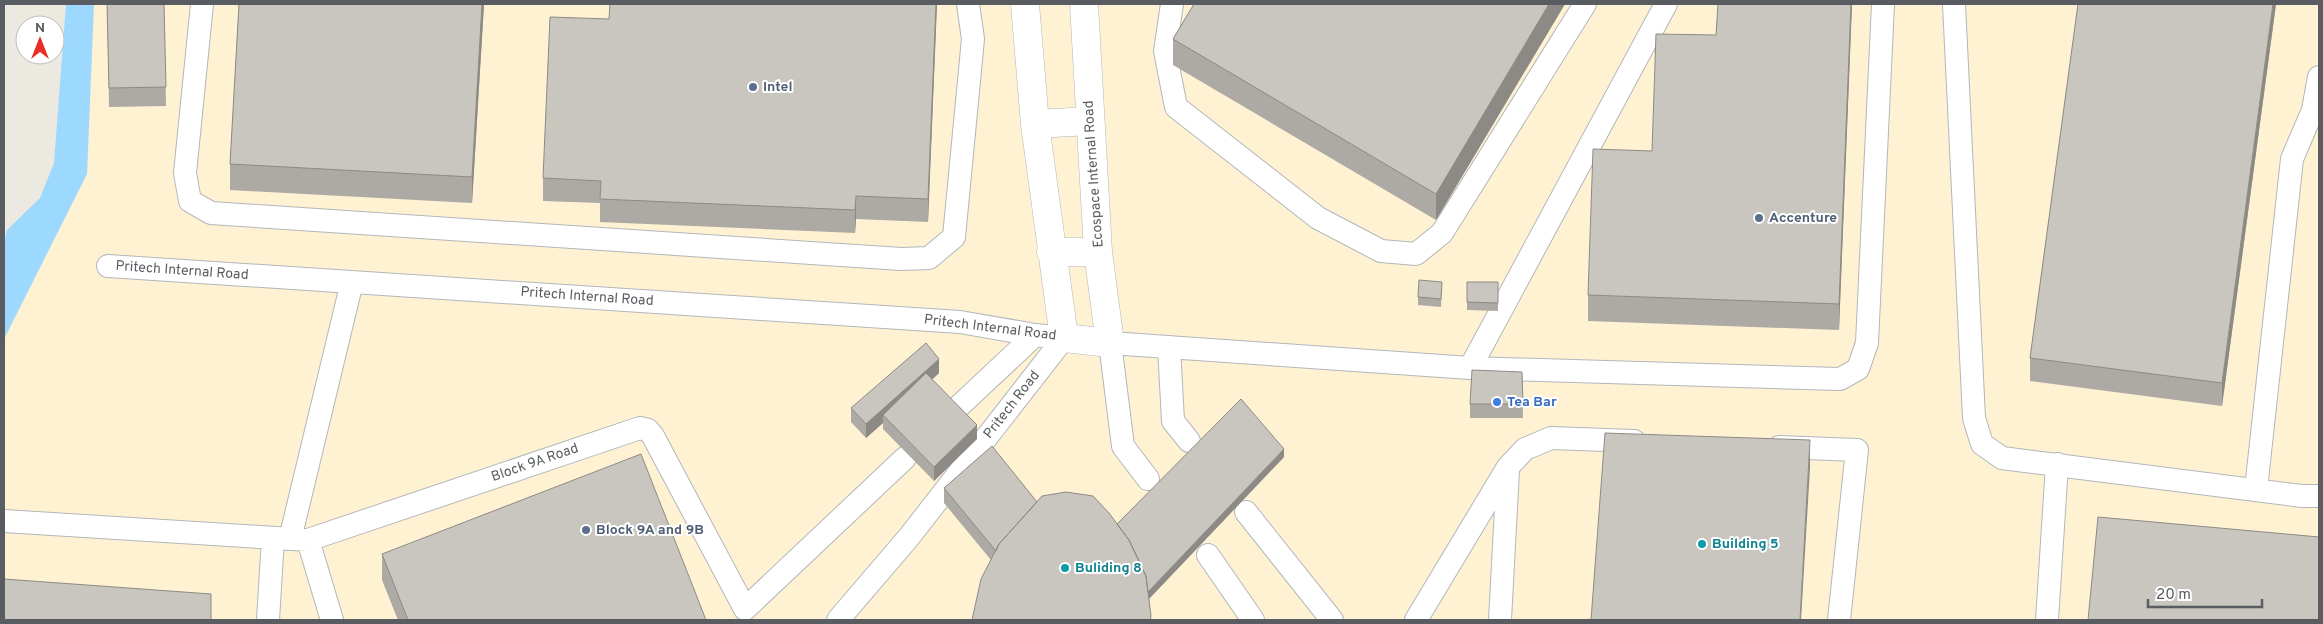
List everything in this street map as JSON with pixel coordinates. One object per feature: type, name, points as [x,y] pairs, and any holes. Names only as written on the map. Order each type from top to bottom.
[{"type":"street","points":[[1025,4],[1035,124],[1064,338],[1110,343]]},
{"type":"street","name":"Ecospace Internal Road","points":[[1084,4],[1098,252],[1110,343]]},
{"type":"street","points":[[1035,124],[1090,120]]},
{"type":"street","points":[[1051,252],[1098,252]]},
{"type":"lane","points":[[202,4],[185,173],[190,201],[210,213],[901,259],[929,258],[954,237],[973,39],[968,4]]},
{"type":"lane","points":[[1172,4],[1165,51],[1176,107],[1318,218],[1381,251],[1416,254],[1442,233],[1585,4]]},
{"type":"lane","points":[[1470,368],[1666,4]]},
{"type":"lane","points":[[1148,479],[1124,446],[1110,343],[1470,368],[1840,379],[1858,369],[1867,343],[1883,4]]},
{"type":"lane","points":[[1954,4],[1974,418],[1982,444],[2002,458],[2302,496],[2319,496]]},
{"type":"lane","points":[[2256,489],[2292,159],[2316,109],[2319,77]]},
{"type":"lane","name":"Pritech Internal Road","points":[[108,266],[960,322],[1064,338]]},
{"type":"lane","points":[[268,620],[291,539],[352,282]]},
{"type":"lane","points":[[955,410],[1035,335]]},
{"type":"lane","name":"Pritech Road","points":[[838,620],[909,537],[1064,338]]},
{"type":"lane","points":[[1169,347],[1173,421],[1189,441]]},
{"type":"lane","name":"Block 9A Road","points":[[291,539],[640,428],[648,430],[653,436],[747,615],[905,458]]},
{"type":"lane","points":[[1416,620],[1508,467],[1525,449],[1551,438],[1660,442]]},
{"type":"lane","points":[[1758,446],[1857,450],[1839,620]]},
{"type":"lane","points":[[2047,620],[2057,464]]},
{"type":"lane","points":[[1500,620],[1508,467]]},
{"type":"lane","points":[[1246,512],[1332,620]]},
{"type":"lane","points":[[4,521],[291,539]]},
{"type":"lane","points":[[291,539],[332,620]]},
{"type":"lane","points":[[1208,556],[1253,620]]},
{"type":"shaded area","points":[[94,4],[2319,4],[2319,620],[4,620],[4,339],[87,174]]},
{"type":"water","points":[[66,4],[94,4],[87,174],[4,339],[4,243],[7,230],[40,198],[54,163],[61,65],[65,65]]},
{"type":"building","points":[[107,4],[164,4],[166,87],[109,88]]},
{"type":"building","points":[[239,4],[482,4],[472,177],[230,164]]},
{"type":"building","points":[[610,4],[936,4],[928,199],[856,196],[855,210],[600,199],[601,181],[543,178],[550,17],[609,19]]},
{"type":"building","points":[[1194,4],[1549,4],[1436,194],[1173,39]]},
{"type":"building","points":[[1718,4],[1851,4],[1839,304],[1588,295],[1593,149],[1652,151],[1656,34],[1716,35]]},
{"type":"building","points":[[2078,4],[2273,4],[2222,383],[2030,358]]},
{"type":"building","points":[[1419,280],[1442,282],[1441,299],[1418,297]]},
{"type":"building","points":[[1467,282],[1498,282],[1498,303],[1467,302]]},
{"type":"building","points":[[926,343],[939,359],[866,424],[851,408]]},
{"type":"building","points":[[1472,370],[1522,372],[1523,404],[1470,404]]},
{"type":"building","points":[[926,373],[977,425],[934,467],[883,415]]},
{"type":"building","points":[[1241,399],[1284,449],[1148,592],[1146,576],[1129,540],[1117,524]]},
{"type":"building","name":"Building 5","points":[[1605,433],[1810,440],[1800,620],[1591,620]]},
{"type":"building","points":[[992,446],[1037,502],[999,544],[996,551],[944,488]]},
{"type":"building","name":"Block 9A and 9B","points":[[641,454],[706,620],[408,620],[382,554]]},
{"type":"building","name":"Buliding 8","points":[[1066,492],[1093,496],[1109,513],[1129,540],[1146,576],[1150,620],[972,620],[981,579],[999,544],[1042,496]]},
{"type":"building","points":[[2098,517],[2319,537],[2319,620],[2088,620]]},
{"type":"building","points":[[4,579],[211,594],[211,620],[4,620]]},
{"type":"place","name":"Intel","points":[[753,87]]},
{"type":"place","name":"Accenture","points":[[1759,218]]},
{"type":"place","name":"Tea Bar","points":[[1497,402]]},
{"type":"place","name":"Block 9A and 9B","points":[[586,530]]},
{"type":"place","name":"Building 5","points":[[1702,544]]},
{"type":"place","name":"Buliding 8","points":[[1065,568]]}]
